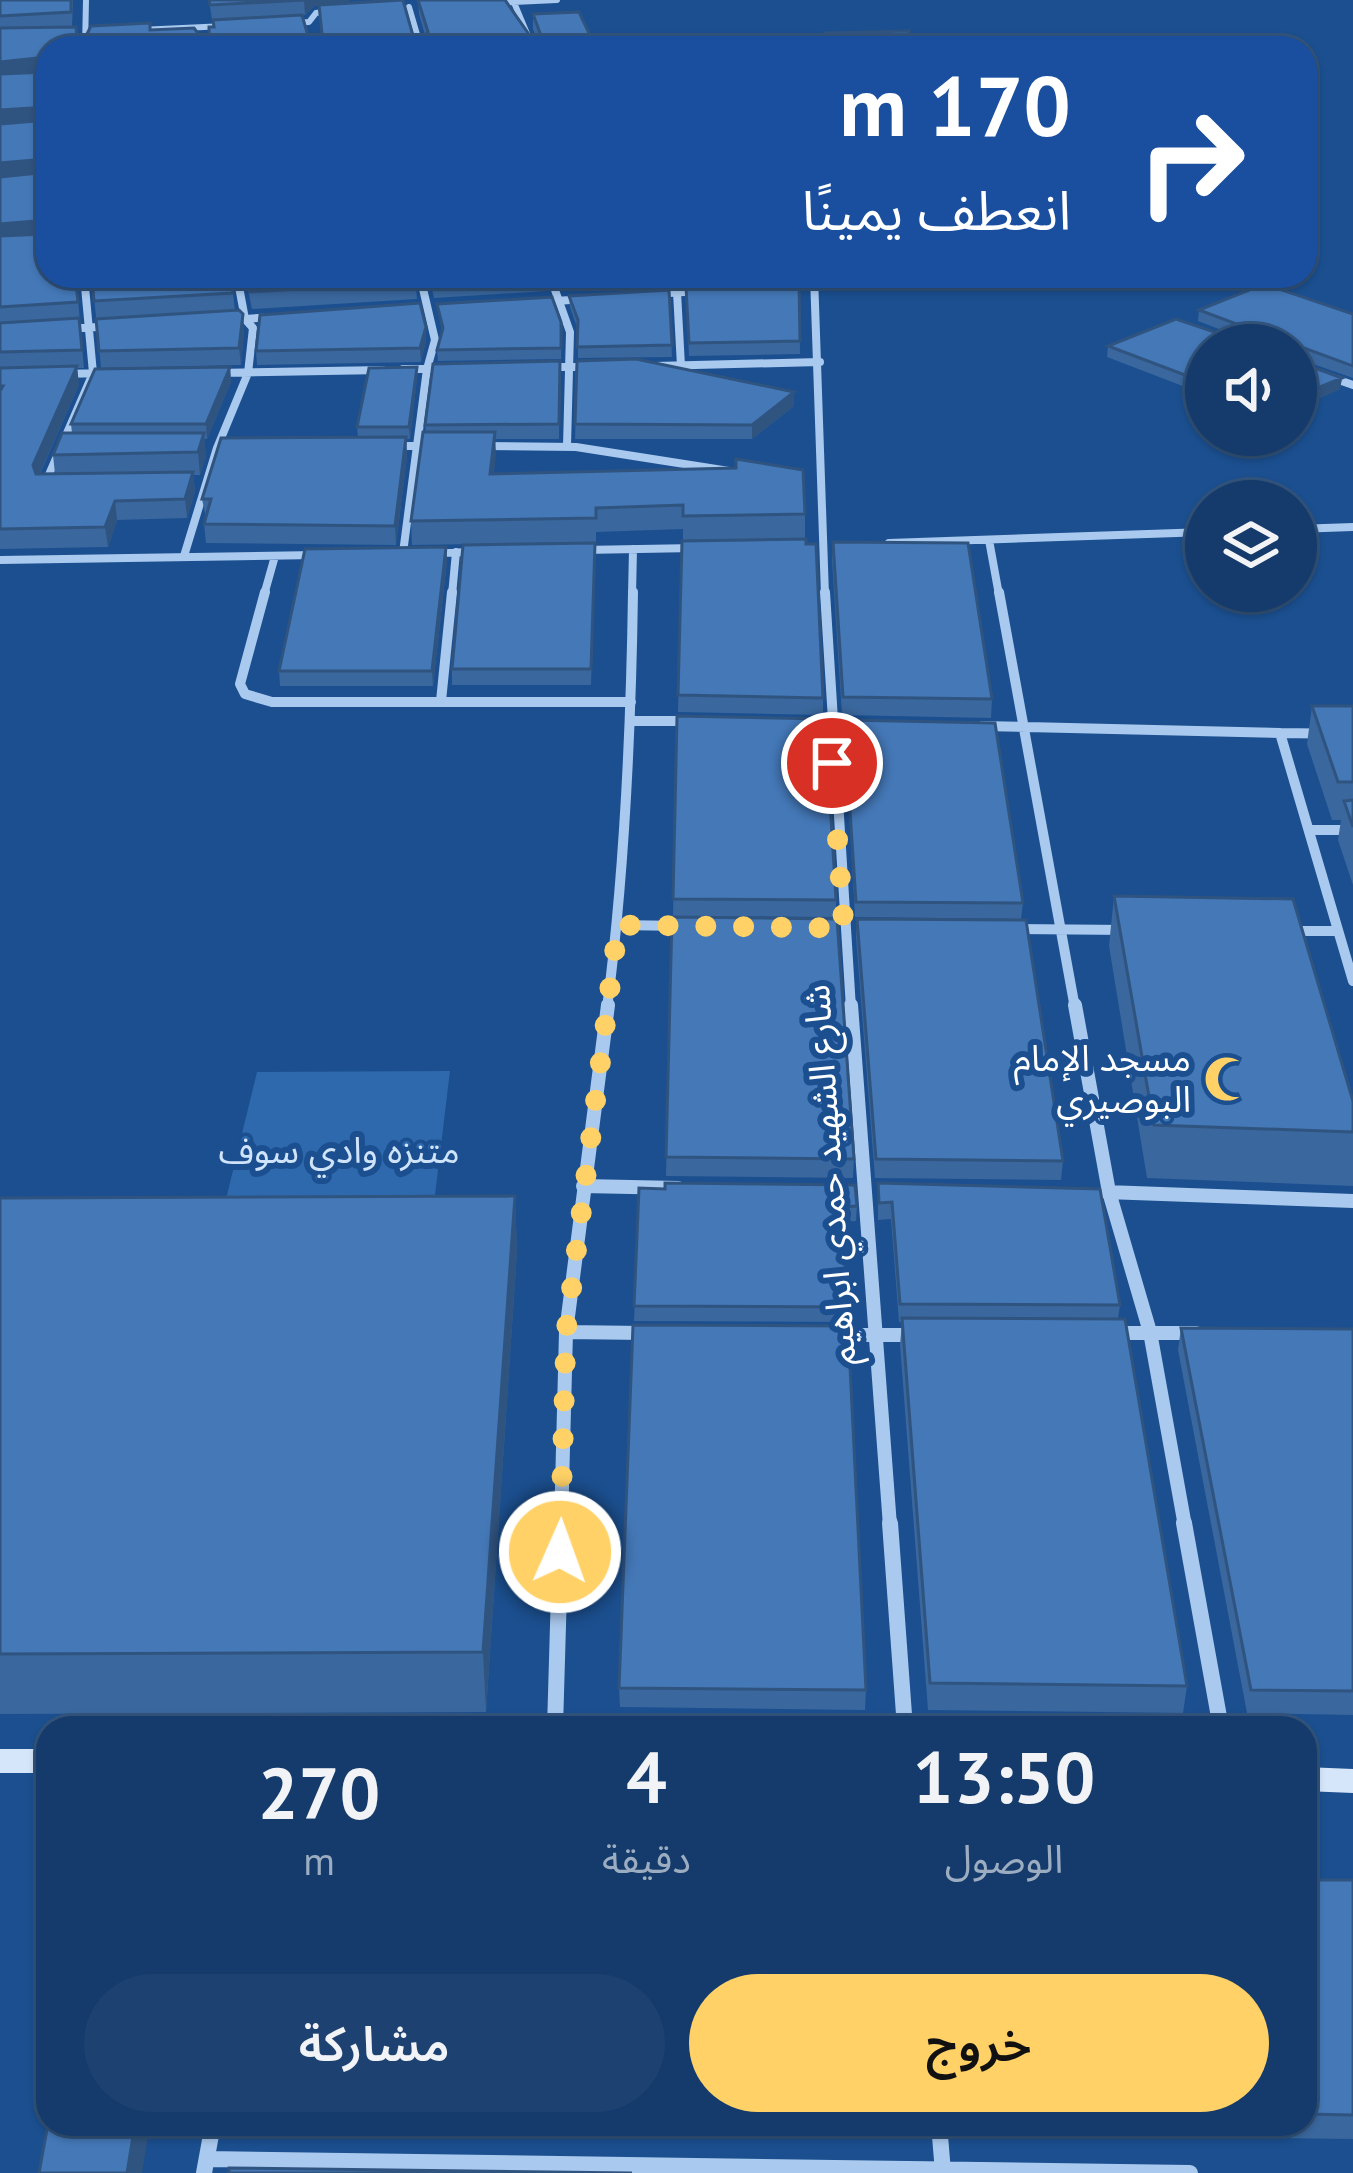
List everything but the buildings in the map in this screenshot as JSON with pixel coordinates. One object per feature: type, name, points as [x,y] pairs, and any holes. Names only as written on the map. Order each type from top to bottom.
[{"type":"street","points":[[85,36],[86,0]]},
{"type":"street","points":[[493,3],[557,0]]},
{"type":"street","points":[[513,1],[528,36]]},
{"type":"street","points":[[417,36],[405,7],[430,6]]},
{"type":"street","points":[[276,24],[309,22],[316,13],[348,10]]},
{"type":"street","points":[[309,22],[312,35]]},
{"type":"street","points":[[130,30],[229,26]]},
{"type":"street","points":[[199,27],[201,36]]},
{"type":"street","points":[[64,34],[107,31]]},
{"type":"street","points":[[66,487],[44,487],[93,373],[85,288]]},
{"type":"street","points":[[184,556],[204,483],[248,373],[253,328],[245,319],[239,288]]},
{"type":"street","points":[[403,553],[427,369],[436,340],[424,288]]},
{"type":"street","points":[[553,288],[570,332],[567,446]]},
{"type":"street","name":"شارع الشهيد حمدي ابراهيم","points":[[815,288],[830,722],[904,1716]]},
{"type":"street","points":[[1273,288],[1296,296]]},
{"type":"street","points":[[653,294],[723,289]]},
{"type":"street","points":[[676,292],[680,366]]},
{"type":"street","points":[[536,302],[605,297]]},
{"type":"street","points":[[406,309],[451,306]]},
{"type":"street","points":[[223,320],[291,316]]},
{"type":"street","points":[[44,330],[133,325]]},
{"type":"street","points":[[636,366],[820,362]]},
{"type":"street","points":[[522,368],[614,366]]},
{"type":"street","points":[[204,373],[451,369]]},
{"type":"street","points":[[47,375],[116,373]]},
{"type":"street","points":[[1317,373],[1353,386]]},
{"type":"street","points":[[373,447],[567,446],[732,471]]},
{"type":"street","points":[[60,448],[83,448]]},
{"type":"street","points":[[194,448],[239,448]]},
{"type":"street","points":[[181,484],[204,483]]},
{"type":"street","points":[[798,484],[820,488]]},
{"type":"street","points":[[1317,528],[1353,526]]},
{"type":"street","points":[[870,544],[1185,533]]},
{"type":"street","points":[[989,540],[1109,1192],[1150,1333],[1219,1716]]},
{"type":"street","points":[[798,546],[846,545]]},
{"type":"street","points":[[567,550],[704,548]]},
{"type":"street","points":[[555,1716],[566,1332],[618,925],[632,721],[633,549]]},
{"type":"street","points":[[381,554],[501,551]]},
{"type":"street","points":[[441,700],[456,552]]},
{"type":"street","points":[[0,560],[339,554]]},
{"type":"street","points":[[275,556],[240,684],[245,694],[272,702],[631,702]]},
{"type":"street","points":[[632,721],[698,722]]},
{"type":"street","points":[[808,722],[851,722]]},
{"type":"street","points":[[959,725],[1353,734]]},
{"type":"street","points":[[1280,734],[1353,981]]},
{"type":"street","points":[[1312,830],[1353,830]]},
{"type":"street","points":[[618,925],[709,926]]},
{"type":"street","points":[[822,928],[868,928]]},
{"type":"street","points":[[1011,929],[1152,930]]},
{"type":"street","points":[[1268,931],[1338,931]]},
{"type":"street","points":[[583,1186],[700,1188]]},
{"type":"street","points":[[840,1190],[886,1190]]},
{"type":"street","points":[[1087,1192],[1353,1201]]},
{"type":"street","points":[[566,1332],[660,1333]]},
{"type":"street","points":[[1104,1333],[1218,1334]]},
{"type":"street","points":[[826,1335],[942,1335]]},
{"type":"street","points":[[0,1761],[36,1761]]},
{"type":"street","points":[[1317,1780],[1353,1781]]},
{"type":"street","points":[[211,2136],[205,2166],[1190,2173]]},
{"type":"street","points":[[940,2136],[943,2171]]},
{"type":"green space","name":"متنزه وادي سوف","points":[[450,1071],[431,1228],[218,1232],[257,1072]]},
{"type":"place","name":"مسجد الإمام البوصيري","points":[[1227,1079]]},
{"type":"route","points":[[560,1552],[566,1332],[618,925],[844,928],[832,763]]}]
